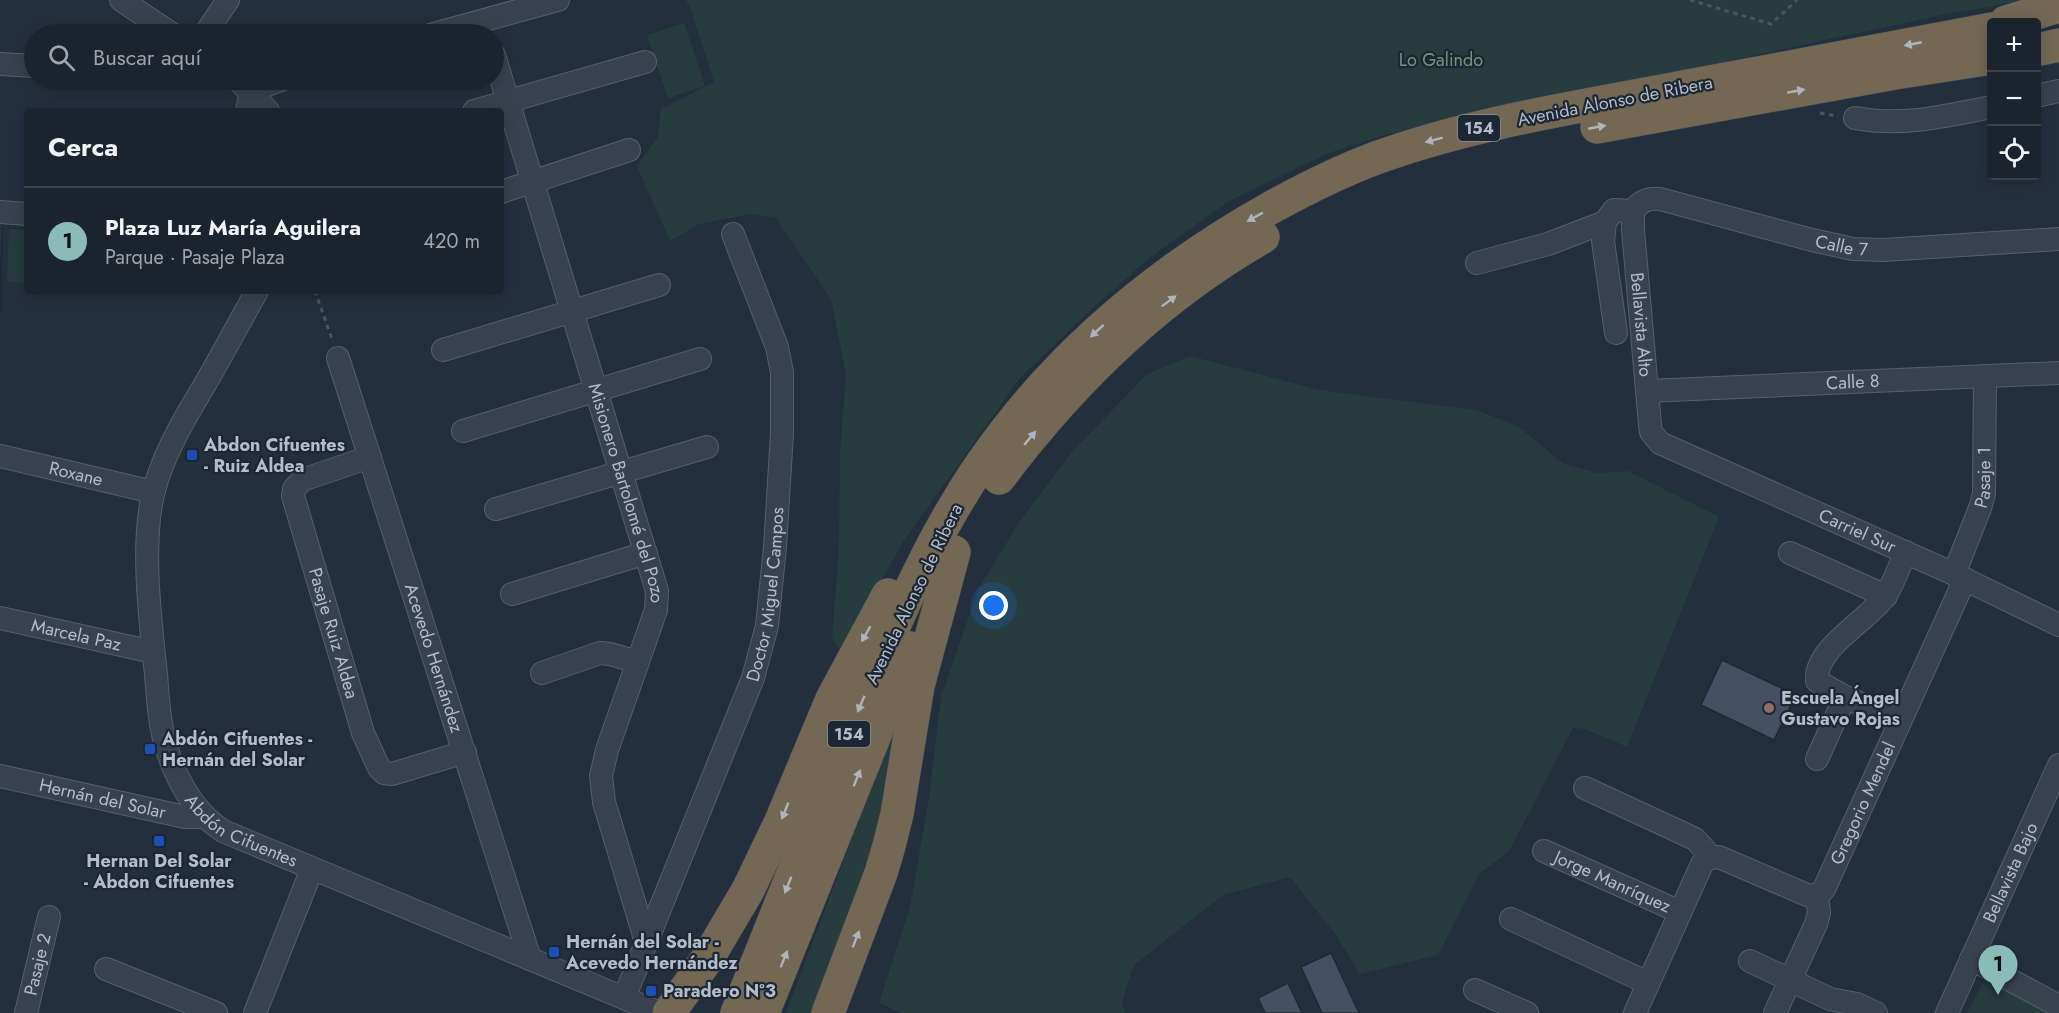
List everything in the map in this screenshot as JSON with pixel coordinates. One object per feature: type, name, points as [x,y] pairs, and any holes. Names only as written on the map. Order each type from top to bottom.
[{"type":"highway","points":[[2019,18],[2059,6]]},
{"type":"highway","points":[[2041,20],[2059,17]]},
{"type":"highway","name":"Avenida Alonso de Ribera","points":[[737,1013],[885,649],[925,561],[981,464],[1052,376],[1119,311],[1210,243],[1330,177],[1374,159],[1472,129],[1984,30]]},
{"type":"highway","points":[[2041,49],[2059,45]]},
{"type":"highway","name":"Avenida Alonso de Ribera","points":[[763,1013],[898,676],[954,552],[994,484],[1020,450],[1074,387],[1153,313],[1243,248],[1312,210],[1382,179],[1490,148],[1850,81],[1987,59]]},
{"type":"highway","points":[[669,1013],[709,956],[748,890],[782,821],[824,717],[862,642],[921,540],[956,491],[981,464]]},
{"type":"highway","points":[[828,1013],[889,846],[897,814],[918,686],[954,552]]},
{"type":"street","points":[[121,0],[157,24]]},
{"type":"street","points":[[212,24],[228,0]]},
{"type":"street","points":[[464,24],[558,0]]},
{"type":"street","points":[[484,108],[645,62]]},
{"type":"street","points":[[0,64],[24,65]]},
{"type":"street","name":"Misionero Bartolomé del Pozo","points":[[504,88],[655,581],[656,610],[603,763],[602,789],[646,942]]},
{"type":"street","points":[[2041,95],[2059,91]]},
{"type":"street","points":[[245,94],[264,108]]},
{"type":"street","points":[[1855,118],[1872,122],[1904,123],[1987,107]]},
{"type":"street","points":[[504,191],[629,150]]},
{"type":"street","name":"Calle 7","points":[[1605,222],[1614,210],[1633,211],[1637,205],[1647,199],[1660,199],[1831,245],[1868,250],[2059,239]]},
{"type":"street","name":"Bellavista Alto","points":[[1633,211],[1650,425],[1655,438]]},
{"type":"street","points":[[0,212],[24,214]]},
{"type":"street","points":[[1476,263],[1548,244],[1605,222],[1603,241],[1616,333]]},
{"type":"street","name":"Doctor Miguel Campos","points":[[646,942],[753,678],[764,642],[769,609],[779,485],[782,372],[777,347],[734,234]]},
{"type":"street","points":[[443,350],[659,285]]},
{"type":"street","name":"Abdón Cifuentes","points":[[255,294],[176,434],[162,465],[149,514],[147,556],[153,652],[162,729],[166,745],[185,790],[205,817],[223,831],[660,1013]]},
{"type":"street","name":"Acevedo Hernández","points":[[338,358],[530,959]]},
{"type":"street","points":[[462,431],[700,359]]},
{"type":"street","name":"Calle 8","points":[[1647,391],[2059,373]]},
{"type":"street","name":"Pasaje 1","points":[[1959,577],[1984,494],[1986,471],[1985,376]]},
{"type":"street","name":"Carriel Sur","points":[[1655,438],[1666,446],[1905,552],[2059,625]]},
{"type":"street","points":[[496,509],[707,447]]},
{"type":"street","name":"Roxane","points":[[0,456],[153,492]]},
{"type":"street","name":"Pasaje Ruiz Aldea","points":[[370,457],[302,480],[294,489],[293,496],[354,707],[374,758],[384,773],[392,774],[465,752]]},
{"type":"street","points":[[1900,722],[1845,697],[1817,681],[1816,675],[1825,655],[1886,596],[1905,552]]},
{"type":"street","points":[[512,594],[646,553]]},
{"type":"street","points":[[1790,553],[1886,596]]},
{"type":"street","name":"Gregorio Mendel","points":[[1817,896],[1824,889],[1900,722],[1959,577]]},
{"type":"street","name":"Marcela Paz","points":[[0,618],[153,652]]},
{"type":"street","points":[[542,673],[600,653],[638,662]]},
{"type":"street","points":[[1817,759],[1845,697]]},
{"type":"street","name":"Bellavista Bajo","points":[[1947,1013],[2059,765]]},
{"type":"street","name":"Hernán del Solar","points":[[0,776],[185,817],[205,817]]},
{"type":"street","points":[[1585,788],[1695,839],[1709,858]]},
{"type":"street","name":"Jorge Manríquez","points":[[1544,851],[1680,912]]},
{"type":"street","points":[[1635,1013],[1702,864],[1709,858],[1719,857],[1807,895],[1817,896],[1818,919],[1775,1013]]},
{"type":"street","points":[[255,1013],[312,869]]},
{"type":"street","name":"Pasaje 2","points":[[26,1013],[48,916]]},
{"type":"street","points":[[1510,919],[1648,983]]},
{"type":"street","points":[[624,998],[646,942]]},
{"type":"street","points":[[1971,959],[2059,1006]]},
{"type":"street","points":[[1749,961],[1830,999],[1857,1004],[1876,1013]]},
{"type":"street","points":[[106,969],[216,1013]]},
{"type":"street","points":[[1475,990],[1527,1013]]},
{"type":"path","points":[[1690,0],[1771,24],[1797,0]]},
{"type":"path","points":[[316,294],[338,358]]},
{"type":"green space","name":"Lo Galindo","points":[[686,0],[2027,0],[1942,15],[1384,135],[1326,154],[1229,201],[1147,260],[1083,317],[1020,378],[903,542],[841,651],[832,638],[839,546],[840,454],[846,374],[831,299],[775,217],[749,214],[699,224],[670,241],[637,166],[658,137],[661,109],[714,82]]},
{"type":"green space","points":[[684,23],[705,86],[668,98],[647,35]]},
{"type":"green space","points":[[9,229],[24,230],[24,283],[7,282]]},
{"type":"green space","points":[[1190,356],[1319,390],[1476,410],[1518,426],[1564,464],[1597,473],[1628,471],[1719,517],[1627,747],[1585,729],[1573,728],[1509,851],[1479,874],[1438,955],[1360,974],[1335,934],[1290,877],[1223,895],[1134,965],[1122,1002],[1125,1013],[902,1013],[879,1003],[910,907],[929,797],[941,697],[978,590],[1020,521],[1072,452],[1147,374]]},
{"type":"green space","points":[[903,703],[889,818],[817,1013],[786,1013]]},
{"type":"green space","points":[[1986,976],[2054,1013],[1967,1013]]},
{"type":"building","points":[[0,224],[2,224],[1,313],[0,313]]},
{"type":"building","points":[[1722,660],[1796,695],[1774,740],[1701,705]]},
{"type":"building","points":[[1331,953],[1359,1013],[1322,1013],[1301,967]]},
{"type":"building","points":[[1288,983],[1302,1013],[1265,1013],[1258,998]]},
{"type":"place","name":"Abdon Cifuentes - Ruiz Aldea","points":[[192,455]]},
{"type":"place","name":"Escuela Ángel Gustavo Rojas","points":[[1769,708]]},
{"type":"place","name":"Abdón Cifuentes - Hernán del Solar","points":[[150,749]]},
{"type":"place","name":"Hernan Del Solar - Abdon Cifuentes","points":[[159,841]]},
{"type":"place","name":"Hernán del Solar - Acevedo Hernández","points":[[554,952]]},
{"type":"place","name":"Paradero N°3","points":[[651,991]]},
{"type":"place","name":"Plaza Luz María Aguilera","points":[[1998,995]]}]
